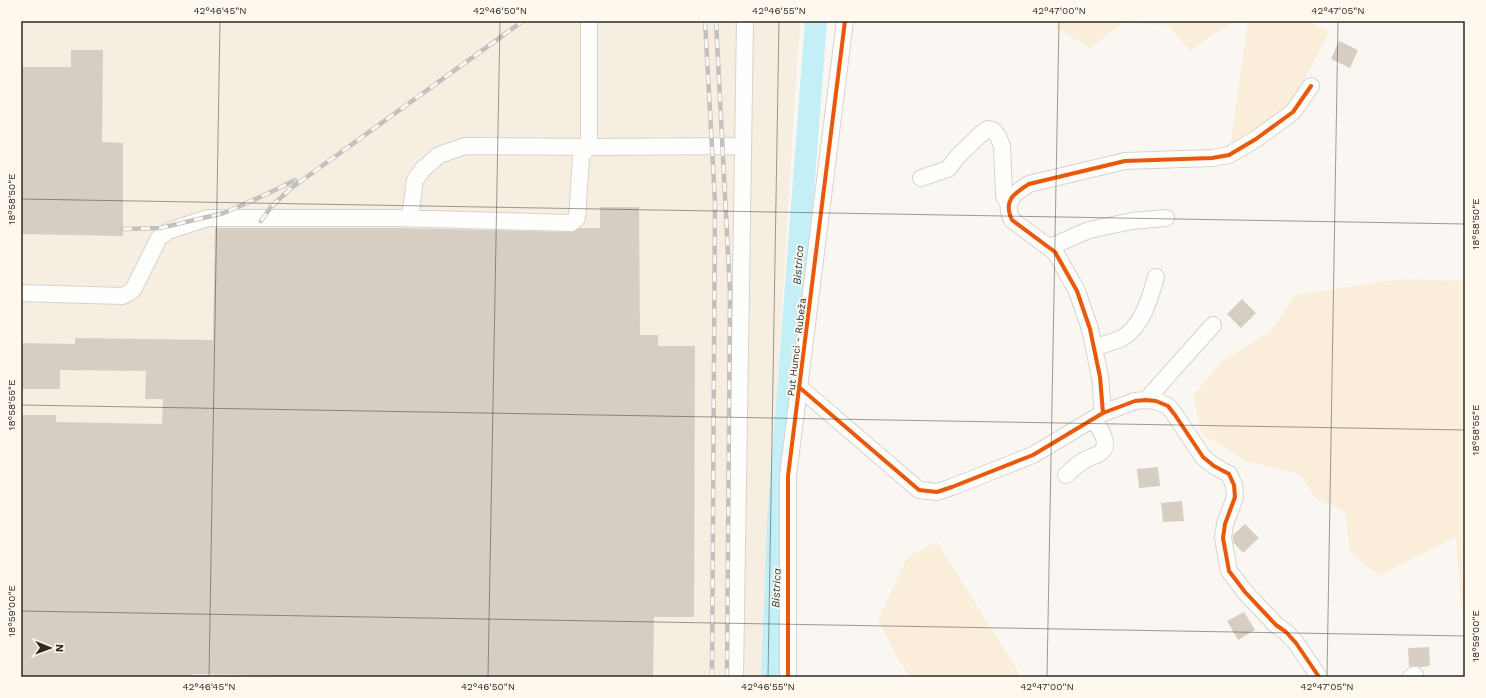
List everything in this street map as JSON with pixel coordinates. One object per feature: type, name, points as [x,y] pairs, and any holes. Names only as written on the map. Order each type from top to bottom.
[{"type":"street","points":[[21,293],[123,296],[133,290],[159,238],[168,231],[208,218],[410,218],[571,223],[577,218],[581,157],[589,147],[589,21]]},
{"type":"street","points":[[735,677],[745,21]]},
{"type":"street","name":"Put Humci - Rubeža","points":[[788,677],[788,476],[845,21]]},
{"type":"street","points":[[1066,475],[1082,462],[1101,452],[1104,448],[1105,442],[1099,426],[1098,416],[1100,377],[1090,329],[1077,290],[1050,247],[1012,220],[1009,205],[1011,198],[1015,192],[1029,184],[1125,162],[1212,158],[1229,155],[1256,139],[1293,112],[1311,86]]},
{"type":"street","points":[[921,178],[948,169],[957,157],[982,133],[988,130],[993,130],[998,136],[1002,146],[1004,196],[1009,205]]},
{"type":"street","points":[[410,218],[415,180],[423,169],[439,155],[465,146],[743,146]]},
{"type":"street","points":[[1050,247],[1089,230],[1132,221],[1166,218]]},
{"type":"street","points":[[1094,348],[1124,337],[1138,323],[1149,301],[1156,277]]},
{"type":"street","points":[[1146,400],[1213,325]]},
{"type":"street","points":[[799,388],[919,490],[929,492],[937,492],[952,487],[1034,456],[1098,416],[1135,401],[1156,401],[1168,406],[1175,414],[1203,457],[1214,466],[1229,474],[1234,485],[1235,497],[1225,524],[1223,538],[1229,571],[1245,592],[1276,625],[1296,642],[1319,677]]},
{"type":"shaded area","points":[[21,21],[801,21],[763,616],[766,677],[21,677]]},
{"type":"shaded area","points":[[1058,21],[1237,21],[1221,29],[1190,51],[1168,25],[1123,23],[1090,48],[1055,27]]},
{"type":"shaded area","points":[[1248,21],[1307,21],[1329,32],[1292,104],[1230,148]]},
{"type":"shaded area","points":[[1400,279],[1465,281],[1465,614],[1461,607],[1456,537],[1379,576],[1350,552],[1345,512],[1314,497],[1301,475],[1245,461],[1202,434],[1193,396],[1222,361],[1272,331],[1294,295]]},
{"type":"shaded area","points":[[937,542],[1021,677],[910,677],[898,659],[878,620],[907,557]]},
{"type":"building","points":[[1339,41],[1358,50],[1350,68],[1331,59]]},
{"type":"building","points":[[71,50],[103,50],[102,142],[123,143],[123,236],[21,234],[21,67],[71,67]]},
{"type":"building","points":[[600,207],[639,207],[640,335],[658,335],[658,346],[695,346],[694,617],[654,617],[653,677],[313,677],[193,674],[193,677],[21,677],[21,415],[56,415],[56,422],[162,424],[163,399],[145,399],[146,371],[60,370],[60,389],[21,389],[21,343],[75,344],[75,338],[213,340],[215,228],[395,228],[571,232],[580,228],[600,228]]},
{"type":"building","points":[[1242,299],[1256,313],[1241,328],[1227,314]]},
{"type":"building","points":[[1158,467],[1160,486],[1139,488],[1137,469]]},
{"type":"building","points":[[1182,501],[1184,521],[1163,522],[1161,503]]},
{"type":"building","points":[[1245,524],[1259,538],[1243,553],[1233,542],[1233,535]]},
{"type":"building","points":[[1244,612],[1255,630],[1238,640],[1227,621]]},
{"type":"building","points":[[1429,647],[1430,666],[1409,667],[1408,648]]},
{"type":"waterway","name":"Bistrica","points":[[772,677],[778,522],[816,21]]},
{"type":"railway","points":[[261,221],[271,207],[290,189],[523,21]]},
{"type":"railway","points":[[705,21],[715,202],[712,677]]},
{"type":"railway","points":[[716,21],[730,292],[727,677]]},
{"type":"railway","points":[[123,229],[160,228],[224,213],[295,180]]},
{"type":"cycle path","points":[[788,677],[788,476],[845,21]]},
{"type":"cycle path","points":[[1103,413],[1100,377],[1090,329],[1077,291],[1055,252],[1012,220],[1009,213],[1009,203],[1011,199],[1018,191],[1029,184],[1125,161],[1212,158],[1229,155],[1256,139],[1293,112],[1311,86]]},
{"type":"cycle path","points":[[799,387],[919,490],[937,492],[1033,455],[1103,413],[1135,401],[1156,401],[1168,406],[1203,457],[1214,466],[1229,474],[1234,485],[1235,497],[1225,524],[1223,538],[1229,571],[1245,592],[1276,625],[1286,632],[1296,643],[1319,677]]}]
